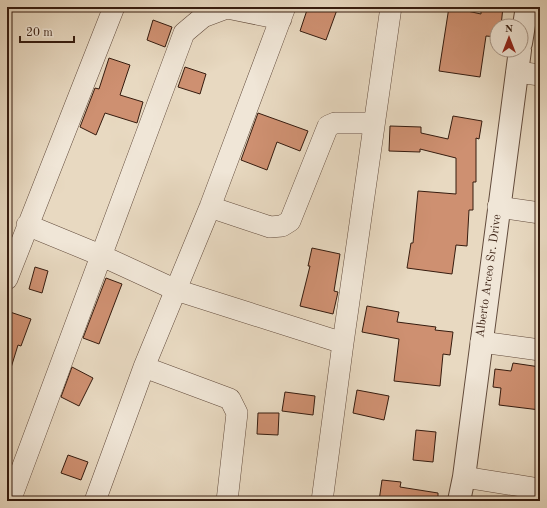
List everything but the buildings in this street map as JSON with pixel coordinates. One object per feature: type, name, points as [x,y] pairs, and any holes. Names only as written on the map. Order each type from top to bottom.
[{"type":"street","points":[[7,279],[114,7]]},
{"type":"street","points":[[322,501],[391,7]]},
{"type":"street","points":[[524,18],[526,7]]},
{"type":"street","points":[[10,501],[100,255],[184,33],[203,17],[227,8],[283,13],[210,208],[144,367],[95,501]]},
{"type":"street","name":"Alberto Arceo Sr. Drive","points":[[459,501],[464,477],[480,342],[519,58]]},
{"type":"street","points":[[517,72],[540,75]]},
{"type":"street","points":[[210,208],[270,226],[282,226],[290,221],[328,126],[335,123],[374,123]]},
{"type":"street","points":[[498,207],[540,213]]},
{"type":"street","points":[[27,225],[100,255],[176,290],[343,343]]},
{"type":"street","points":[[480,342],[540,350]]},
{"type":"street","points":[[144,367],[230,399],[237,413],[227,501]]},
{"type":"street","points":[[464,477],[540,489]]}]
